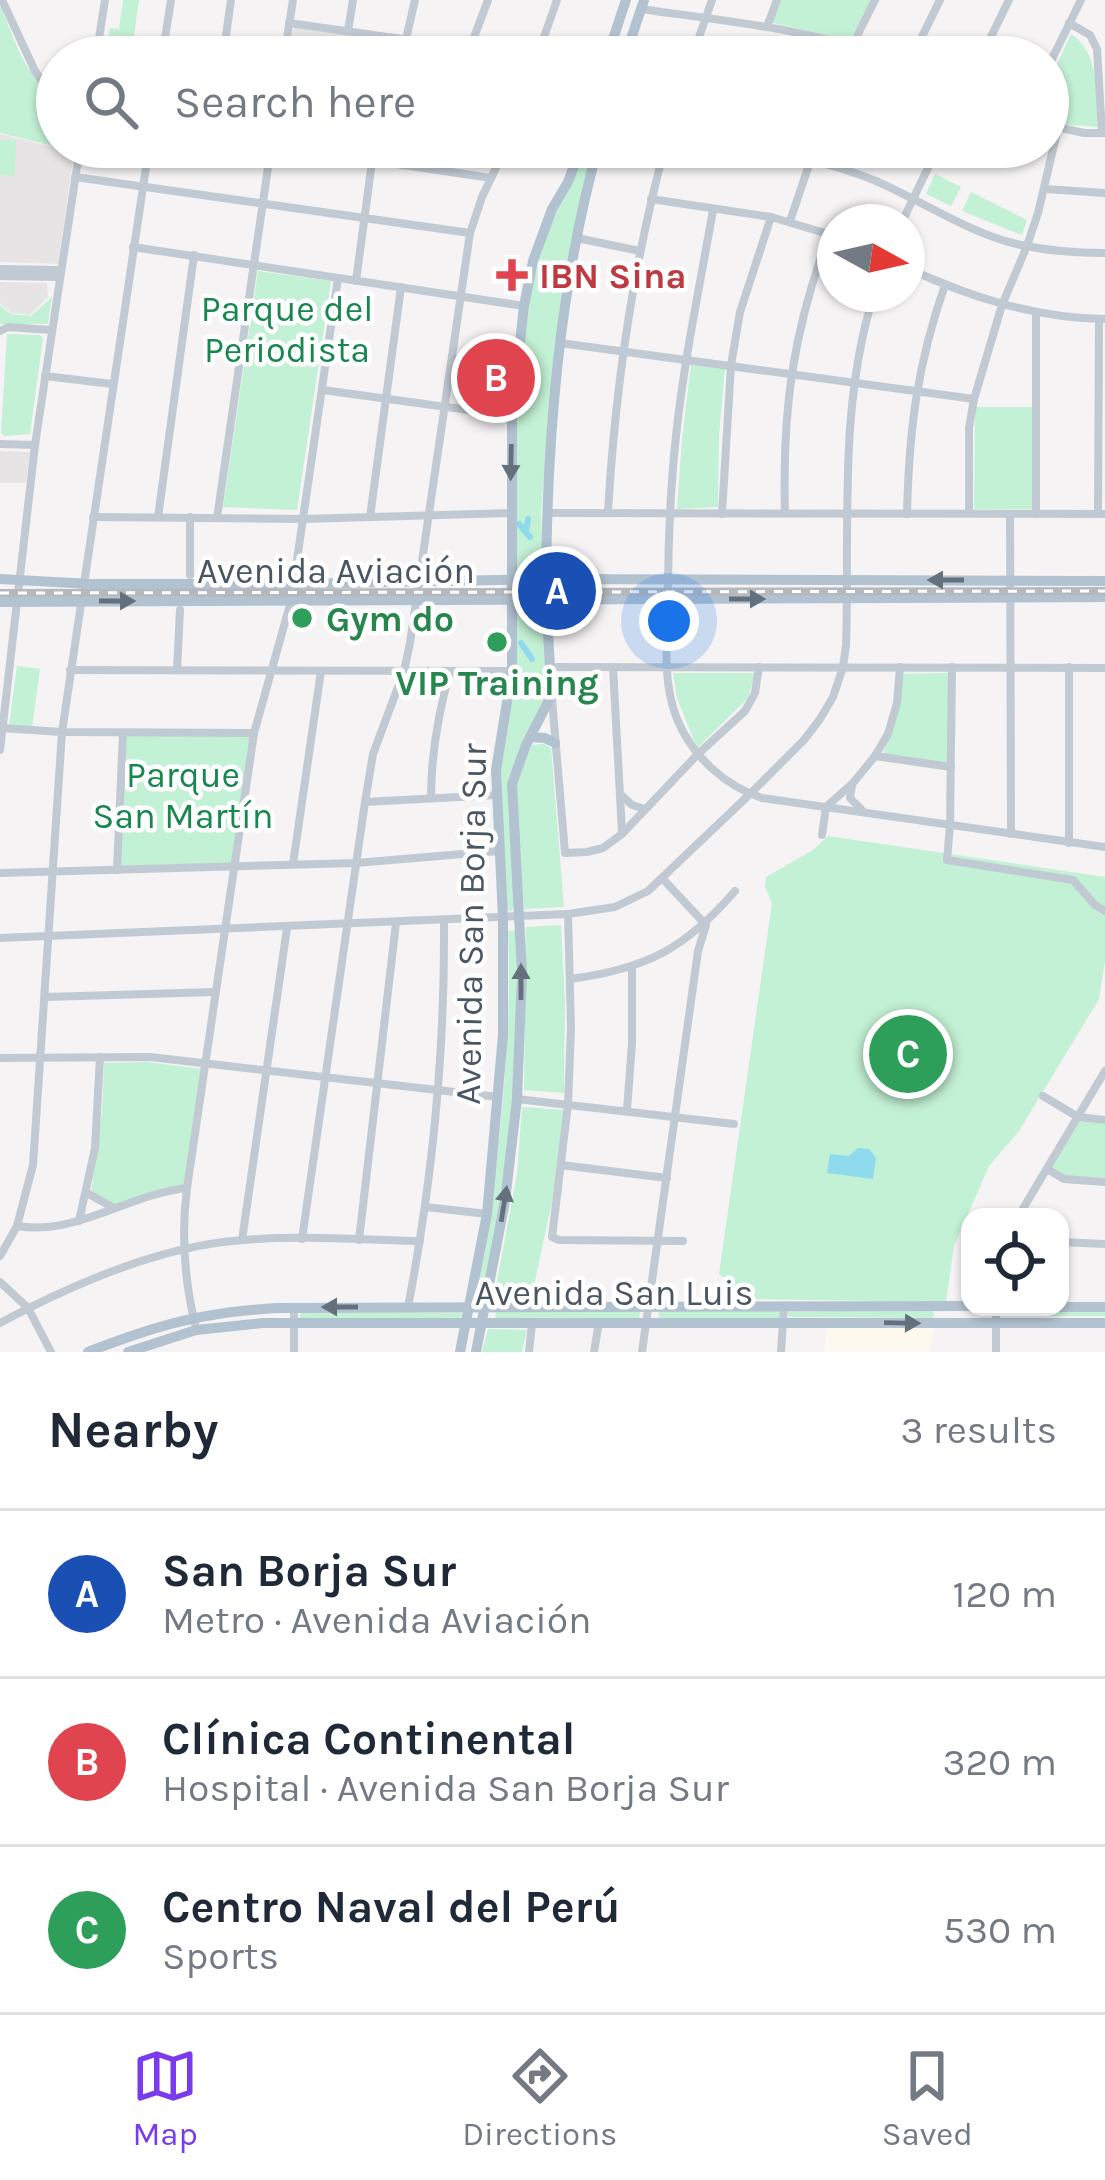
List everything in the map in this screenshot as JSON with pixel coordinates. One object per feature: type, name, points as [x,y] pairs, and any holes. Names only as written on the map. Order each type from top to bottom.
[{"type":"main road","points":[[614,36],[626,0]]},
{"type":"main road","points":[[632,36],[642,5]]},
{"type":"main road","name":"Avenida San Borja Sur","points":[[460,1352],[487,1214],[503,1035],[496,770],[512,671],[512,416],[533,261],[572,168]]},
{"type":"main road","points":[[546,581],[546,513],[560,343],[580,211],[592,168]]},
{"type":"main road","name":"Avenida Aviación","points":[[7,579],[82,584],[1105,581]]},
{"type":"main road","name":"Avenida Aviación","points":[[0,602],[1105,597]]},
{"type":"main road","name":"Avenida San Borja Sur","points":[[476,1352],[509,1173],[517,1099],[522,1003],[512,784],[545,711],[550,674],[546,599]]},
{"type":"main road","points":[[530,737],[555,743]]},
{"type":"main road","name":"Avenida San Luis","points":[[88,1352],[193,1316],[294,1307],[961,1306]]},
{"type":"main road","points":[[1069,1307],[1105,1307]]},
{"type":"main road","name":"Avenida San Luis","points":[[128,1352],[196,1330],[262,1323],[1105,1323]]},
{"type":"street","points":[[2,0],[36,74]]},
{"type":"street","points":[[100,36],[105,0]]},
{"type":"street","points":[[165,36],[170,0]]},
{"type":"street","points":[[226,36],[231,0]]},
{"type":"street","points":[[287,36],[293,0]]},
{"type":"street","points":[[348,31],[352,0]]},
{"type":"street","points":[[407,36],[415,0]]},
{"type":"street","points":[[474,36],[488,0]]},
{"type":"street","points":[[542,36],[557,0]]},
{"type":"street","points":[[699,36],[712,0]]},
{"type":"street","points":[[767,27],[776,0]]},
{"type":"street","points":[[857,36],[875,0]]},
{"type":"street","points":[[922,36],[940,0]]},
{"type":"street","points":[[991,36],[1009,0]]},
{"type":"street","points":[[1063,36],[1081,0]]},
{"type":"street","points":[[642,5],[813,36]]},
{"type":"street","points":[[289,23],[383,36]]},
{"type":"street","points":[[1069,23],[1090,35],[1097,49],[1104,133],[1069,129]]},
{"type":"street","points":[[0,750],[17,602],[7,579],[35,445],[76,168]]},
{"type":"street","points":[[0,1256],[26,1202],[33,1165],[62,732],[145,168]]},
{"type":"street","points":[[218,518],[268,168]]},
{"type":"street","points":[[356,280],[371,168]]},
{"type":"street","points":[[425,168],[491,178]]},
{"type":"street","points":[[302,1239],[365,802],[374,754],[404,671],[417,601],[470,233],[496,168]]},
{"type":"street","points":[[608,512],[640,250],[659,168]]},
{"type":"street","points":[[790,221],[809,168]]},
{"type":"street","points":[[837,168],[872,179],[978,230],[1027,246],[1105,253]]},
{"type":"street","points":[[911,204],[928,168]]},
{"type":"street","points":[[969,514],[969,428],[974,399],[1002,305],[1027,246],[1048,168]]},
{"type":"street","points":[[75,177],[470,233]]},
{"type":"street","points":[[1045,189],[1105,194]]},
{"type":"street","points":[[651,199],[771,217],[817,230]]},
{"type":"street","points":[[712,210],[676,437],[670,514],[667,668],[669,694],[685,736],[722,778],[750,794],[1105,847]]},
{"type":"street","points":[[722,514],[731,365],[740,312],[771,217]]},
{"type":"street","points":[[577,238],[640,250]]},
{"type":"street","points":[[134,247],[524,306]]},
{"type":"street","points":[[158,517],[194,255]]},
{"type":"street","points":[[785,514],[784,431],[790,375],[797,331],[817,268]]},
{"type":"street","points":[[0,272],[59,273]]},
{"type":"street","points":[[546,513],[1101,514],[1102,319],[1075,319],[1002,305],[925,276]]},
{"type":"street","points":[[196,1330],[183,1250],[187,1188],[254,733],[291,601],[338,278]]},
{"type":"street","points":[[907,514],[915,392],[945,285]]},
{"type":"street","points":[[370,518],[401,287]]},
{"type":"street","points":[[0,938],[568,914],[615,907],[648,891],[766,778],[820,719],[833,697],[843,667],[848,599],[853,383],[870,312]]},
{"type":"street","points":[[1036,312],[1036,514]]},
{"type":"street","points":[[1,330],[51,330]]},
{"type":"street","points":[[560,343],[974,399]]},
{"type":"street","points":[[45,376],[112,384]]},
{"type":"street","points":[[322,390],[512,416]]},
{"type":"street","points":[[0,444],[35,445]]},
{"type":"street","points":[[93,517],[510,514]]},
{"type":"street","points":[[1010,514],[1010,834]]},
{"type":"street","points":[[190,518],[190,575]]},
{"type":"street","points":[[177,670],[180,610]]},
{"type":"street","points":[[613,667],[622,834]]},
{"type":"street","points":[[759,667],[751,703],[622,834],[603,848],[566,853],[550,674],[613,667],[667,668],[759,667],[1105,668]]},
{"type":"street","points":[[822,835],[826,807],[853,783],[888,734],[900,667]]},
{"type":"street","points":[[952,668],[947,857],[1067,878],[1078,883],[1100,908]]},
{"type":"street","points":[[1069,843],[1070,668]]},
{"type":"street","points":[[70,670],[512,671]]},
{"type":"street","points":[[293,864],[321,670]]},
{"type":"street","points":[[431,798],[436,719],[449,671]]},
{"type":"street","points":[[2,728],[254,733]]},
{"type":"street","points":[[117,871],[123,733]]},
{"type":"street","points":[[875,756],[951,767]]},
{"type":"street","points":[[766,778],[776,799]]},
{"type":"street","points":[[853,783],[850,798],[866,813]]},
{"type":"street","points":[[619,794],[646,809]]},
{"type":"street","points":[[365,802],[496,795]]},
{"type":"street","points":[[0,873],[356,863],[498,851]]},
{"type":"street","points":[[662,878],[706,925]]},
{"type":"street","points":[[570,979],[632,968],[706,925],[735,891]]},
{"type":"street","points":[[568,914],[568,1104],[552,1234],[554,1238],[683,1241]]},
{"type":"street","points":[[408,1307],[440,1091],[444,922]]},
{"type":"street","points":[[359,1240],[396,923]]},
{"type":"street","points":[[642,1352],[698,951],[706,925]]},
{"type":"street","points":[[242,1240],[287,928]]},
{"type":"street","points":[[682,940],[698,951]]},
{"type":"street","points":[[627,1110],[632,968]]},
{"type":"street","points":[[45,998],[215,992]]},
{"type":"street","points":[[79,1221],[94,1148],[100,1057]]},
{"type":"street","points":[[0,1058],[205,1062],[499,1097]]},
{"type":"street","points":[[1023,1208],[1105,1071]]},
{"type":"street","points":[[1043,1096],[1078,1117],[1105,1120]]},
{"type":"street","points":[[517,1099],[734,1124]]},
{"type":"street","points":[[561,1165],[667,1178]]},
{"type":"street","points":[[1047,1169],[1064,1179],[1105,1182]]},
{"type":"street","points":[[17,1226],[35,1229],[79,1221],[162,1191],[187,1188]]},
{"type":"street","points":[[87,1193],[113,1208]]},
{"type":"street","points":[[426,1207],[487,1214]]},
{"type":"street","points":[[0,1323],[117,1270],[183,1250],[242,1240],[420,1241]]},
{"type":"street","points":[[1069,1242],[1105,1244]]},
{"type":"street","points":[[0,1282],[28,1308],[51,1352]]},
{"type":"street","points":[[294,1307],[294,1352]]},
{"type":"street","points":[[781,1352],[784,1307]]},
{"type":"street","points":[[996,1316],[996,1352]]},
{"type":"street","points":[[529,1352],[532,1322]]},
{"type":"street","points":[[594,1352],[599,1322]]},
{"type":"shaded area","points":[[296,27],[359,36],[292,36]]},
{"type":"shaded area","points":[[0,134],[36,143],[36,168],[72,168],[58,264],[0,262]]},
{"type":"shaded area","points":[[0,282],[47,283],[48,297],[30,315],[11,313],[0,303]]},
{"type":"shaded area","points":[[0,451],[30,452],[26,483],[0,483]]},
{"type":"shaded area","points":[[936,1326],[929,1352],[824,1352],[827,1327]]},
{"type":"green space","points":[[123,0],[139,0],[134,36],[109,36],[110,28],[119,29]]},
{"type":"green space","points":[[780,0],[871,0],[852,36],[773,23]]},
{"type":"green space","points":[[0,6],[36,78],[36,142],[0,133]]},
{"type":"green space","points":[[1071,34],[1081,42],[1092,64],[1098,127],[1069,125]]},
{"type":"green space","points":[[0,140],[16,140],[15,176],[0,175]]},
{"type":"green space","points":[[575,168],[591,168],[556,341],[541,511],[543,575],[514,575],[516,418],[531,291],[549,224]]},
{"type":"green space","points":[[935,174],[961,187],[951,206],[926,194]]},
{"type":"green space","points":[[971,192],[1027,220],[1022,235],[962,211]]},
{"type":"green space","name":"Parque del Periodista","points":[[258,271],[331,281],[297,510],[223,507]]},
{"type":"green space","points":[[52,297],[48,324],[0,324],[0,305],[11,314],[31,316]]},
{"type":"green space","points":[[7,334],[43,338],[30,434],[1,433]]},
{"type":"green space","points":[[691,365],[725,369],[718,507],[677,509],[682,440]]},
{"type":"green space","points":[[975,407],[1033,407],[1033,509],[974,509]]},
{"type":"green space","points":[[542,610],[547,664],[542,706],[509,777],[516,897],[510,912],[499,774],[514,612]]},
{"type":"green space","points":[[17,666],[40,669],[32,728],[9,725]]},
{"type":"green space","points":[[673,673],[755,673],[748,698],[697,748],[677,698]]},
{"type":"green space","points":[[950,673],[948,764],[883,755],[899,704],[901,674]]},
{"type":"green space","name":"Parque San Martín","points":[[126,736],[251,736],[233,866],[120,867]]},
{"type":"green space","points":[[532,745],[551,748],[564,907],[524,909],[514,790]]},
{"type":"green space","points":[[828,836],[1105,877],[1105,961],[1099,999],[1019,1131],[989,1166],[971,1208],[961,1208],[946,1302],[751,1299],[719,1274],[772,903],[766,877]]},
{"type":"green space","points":[[561,925],[564,1093],[524,1090],[526,927]]},
{"type":"green space","points":[[517,930],[515,1093],[507,1169],[484,1296],[477,1296],[505,1068],[508,931]]},
{"type":"green space","points":[[147,1062],[202,1069],[185,1186],[162,1188],[114,1205],[91,1193],[104,1063]]},
{"type":"green space","points":[[522,1107],[564,1110],[555,1188],[531,1299],[494,1297],[517,1174]]},
{"type":"green space","points":[[1078,1121],[1105,1124],[1105,1180],[1065,1177],[1051,1169]]},
{"type":"green space","points":[[641,1309],[639,1318],[495,1319],[496,1312]]},
{"type":"green space","points":[[659,1309],[781,1311],[780,1318],[659,1318]]},
{"type":"green space","points":[[932,1309],[932,1318],[789,1317],[787,1312]]},
{"type":"green space","points":[[1069,1309],[1105,1309],[1105,1316],[1069,1316]]},
{"type":"green space","points":[[301,1312],[461,1313],[462,1315],[299,1318]]},
{"type":"green space","points":[[488,1329],[527,1330],[522,1352],[482,1352]]},
{"type":"water","points":[[858,1148],[869,1149],[876,1158],[873,1179],[827,1173],[830,1154],[849,1156]]},
{"type":"waterway","points":[[526,531],[528,519]]},
{"type":"waterway","points":[[519,524],[530,537]]},
{"type":"waterway","points":[[521,643],[532,659]]},
{"type":"railway","points":[[0,593],[1105,591]]},
{"type":"place","name":"IBN Sina","points":[[512,275]]},
{"type":"place","name":"Clínica Continental","points":[[496,378]]},
{"type":"place","name":"San Borja Sur","points":[[557,591]]},
{"type":"place","name":"Gym do","points":[[302,618]]},
{"type":"place","name":"VIP Training","points":[[497,642]]},
{"type":"place","name":"Centro Naval del Perú","points":[[908,1054]]}]
